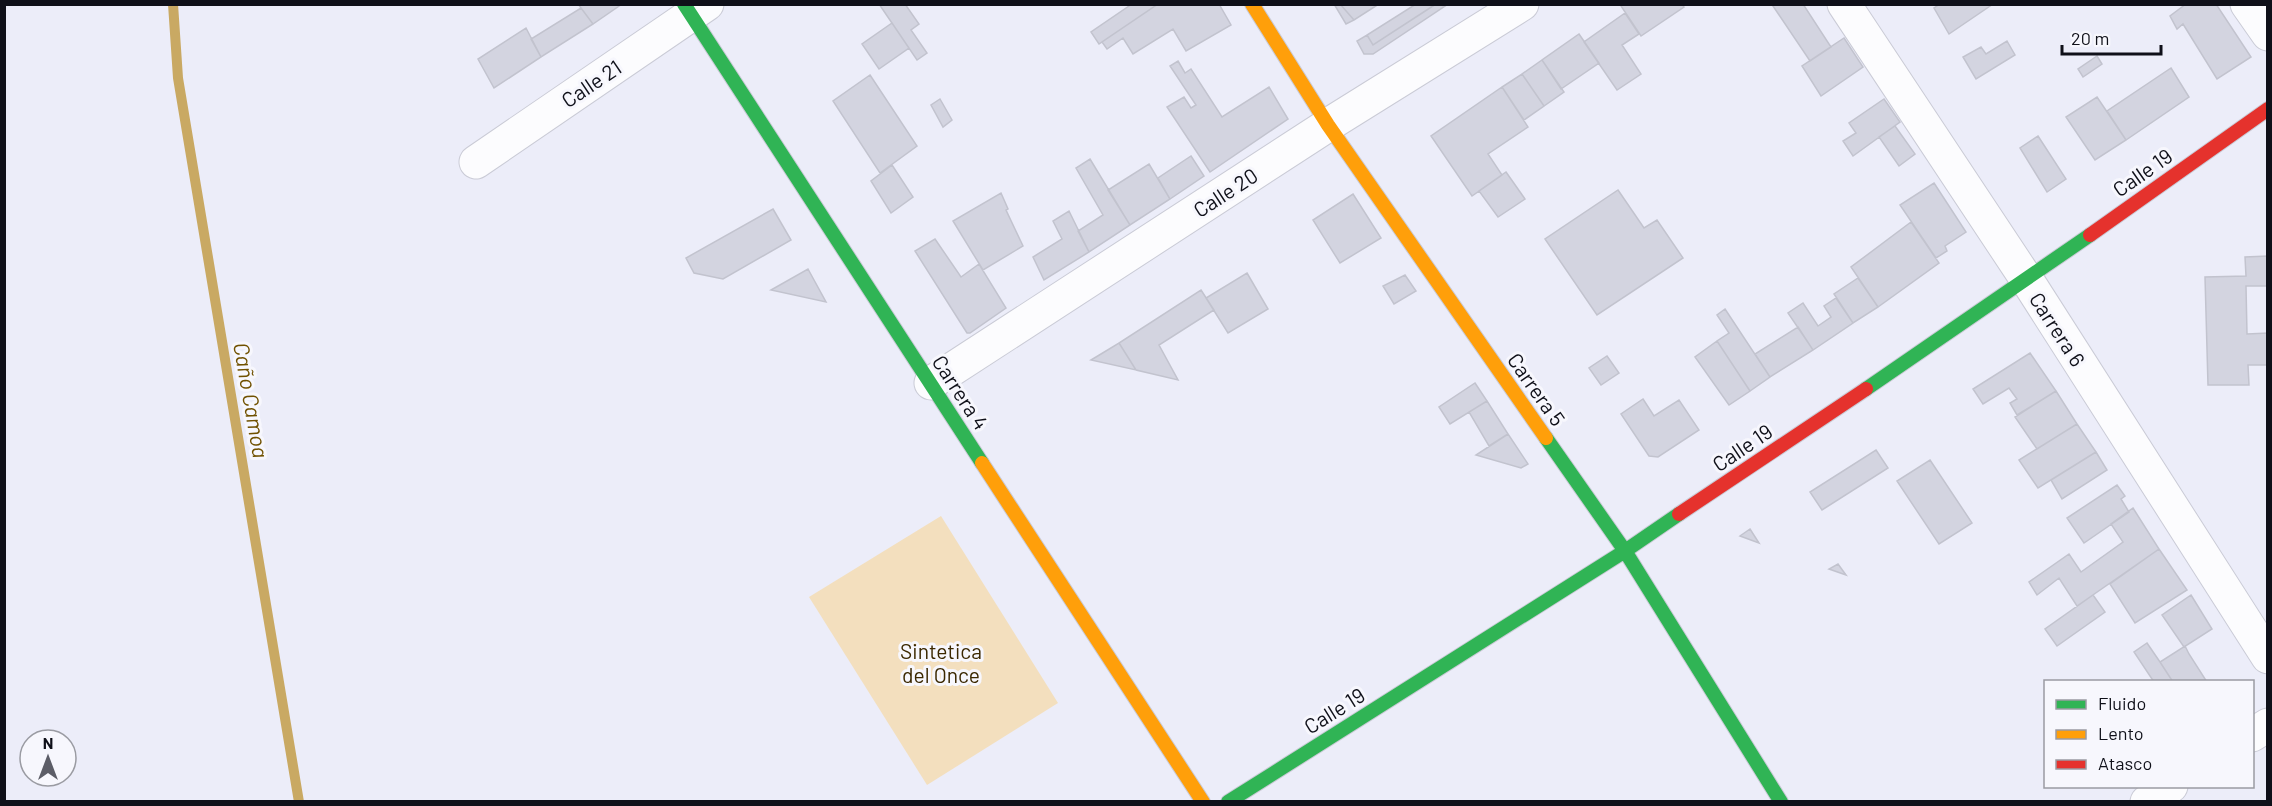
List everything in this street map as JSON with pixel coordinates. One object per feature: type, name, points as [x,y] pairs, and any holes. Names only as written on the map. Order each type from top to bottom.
[{"type":"street","name":"Carrera 5","points":[[1252,4],[1328,125],[1625,551],[1781,801]]},
{"type":"street","name":"Calle 20","points":[[931,383],[1328,125],[1522,4]]},
{"type":"street","name":"Carrera 6","points":[[1844,4],[2027,280],[2268,657]]},
{"type":"street","points":[[2247,4],[2268,33]]},
{"type":"street","name":"Calle 21","points":[[476,162],[694,8]]},
{"type":"street","name":"Carrera 4","points":[[694,8],[931,383],[1203,801]]},
{"type":"street","name":"Calle 19","points":[[1228,801],[1625,551],[2027,280],[2268,109]]},
{"type":"street","points":[[2254,734],[2268,725]]},
{"type":"street","points":[[2147,801],[2168,788]]},
{"type":"green space","name":"Sintetica del Once","points":[[941,516],[1058,703],[927,785],[809,597]]},
{"type":"building","points":[[578,4],[622,4],[593,24]]},
{"type":"building","points":[[879,4],[905,4],[919,24],[911,30],[927,53],[917,60]]},
{"type":"building","points":[[1132,4],[1158,4],[1099,44],[1091,32]]},
{"type":"building","points":[[1158,4],[1219,4],[1231,25],[1186,51],[1173,29],[1133,54],[1123,38],[1107,49],[1102,42]]},
{"type":"building","points":[[1334,4],[1340,4],[1354,20],[1346,24]]},
{"type":"building","points":[[1340,4],[1379,4],[1354,20]]},
{"type":"building","points":[[1416,4],[1436,4],[1373,45],[1367,35]]},
{"type":"building","points":[[1436,4],[1445,6],[1373,54],[1364,54],[1357,41],[1367,35],[1373,45]]},
{"type":"building","points":[[1622,4],[1682,4],[1684,7],[1641,36],[1621,6]]},
{"type":"building","points":[[1775,4],[1803,4],[1831,47],[1810,61],[1773,6]]},
{"type":"building","points":[[1940,4],[1993,4],[1949,34],[1934,8]]},
{"type":"building","points":[[2186,4],[2216,4],[2251,57],[2217,79],[2183,24],[2177,29],[2170,16]]},
{"type":"building","points":[[581,8],[593,24],[541,57],[531,39]]},
{"type":"building","points":[[1625,13],[1639,34],[1622,45],[1641,74],[1617,90],[1584,42]]},
{"type":"building","points":[[892,23],[909,48],[879,69],[862,44]]},
{"type":"building","points":[[526,28],[541,57],[494,88],[478,59]]},
{"type":"building","points":[[1579,34],[1599,63],[1561,89],[1542,60]]},
{"type":"building","points":[[1844,38],[1863,67],[1821,96],[1802,66]]},
{"type":"building","points":[[2007,41],[2015,55],[1976,79],[1963,57],[1981,47],[1986,54]]},
{"type":"building","points":[[2097,56],[2102,64],[2083,77],[2078,69]]},
{"type":"building","points":[[1542,60],[1564,92],[1544,106],[1522,74]]},
{"type":"building","points":[[1178,61],[1185,73],[1191,69],[1222,117],[1269,87],[1288,119],[1210,172],[1167,107],[1184,97],[1191,108],[1196,105],[1170,66]]},
{"type":"building","points":[[2171,68],[2189,97],[2126,140],[2107,111]]},
{"type":"building","points":[[1522,74],[1544,106],[1524,120],[1502,87]]},
{"type":"building","points":[[870,75],[917,146],[880,173],[833,101]]},
{"type":"building","points":[[1502,87],[1528,127],[1488,154],[1502,175],[1472,196],[1431,136]]},
{"type":"building","points":[[2097,97],[2126,140],[2095,160],[2066,117]]},
{"type":"building","points":[[940,99],[952,120],[943,127],[931,105]]},
{"type":"building","points":[[1884,99],[1900,122],[1853,156],[1843,141],[1856,133],[1849,123]]},
{"type":"building","points":[[1895,126],[1915,154],[1899,166],[1879,137]]},
{"type":"building","points":[[2038,136],[2066,179],[2047,192],[2020,148]]},
{"type":"building","points":[[1191,156],[1204,176],[1170,199],[1158,178]]},
{"type":"building","points":[[1090,159],[1130,225],[1089,252],[1078,231],[1103,215],[1076,168]]},
{"type":"building","points":[[1149,164],[1170,199],[1130,225],[1108,190]]},
{"type":"building","points":[[892,165],[913,197],[891,213],[871,181]]},
{"type":"building","points":[[1506,172],[1525,199],[1498,217],[1479,191]]},
{"type":"building","points":[[1934,183],[1966,232],[1945,246],[1947,251],[1936,258],[1900,205]]},
{"type":"building","points":[[1618,190],[1644,228],[1657,220],[1683,258],[1597,315],[1545,239]]},
{"type":"building","points":[[1001,193],[1008,209],[1006,210],[1023,246],[983,270],[953,221]]},
{"type":"building","points":[[1353,194],[1381,238],[1340,263],[1313,220]]},
{"type":"building","points":[[773,209],[791,240],[723,279],[694,273],[686,258]]},
{"type":"building","points":[[1069,211],[1089,252],[1044,280],[1033,257],[1062,239],[1053,221]]},
{"type":"building","points":[[1911,222],[1939,263],[1878,307],[1851,267]]},
{"type":"building","points":[[935,239],[961,277],[979,264],[1006,308],[970,333],[967,333],[915,251]]},
{"type":"building","points":[[2268,256],[2268,286],[2246,286],[2247,334],[2268,333],[2268,365],[2248,365],[2249,385],[2208,385],[2205,277],[2246,276],[2245,257]]},
{"type":"building","points":[[808,269],[826,302],[771,290]]},
{"type":"building","points":[[1247,273],[1268,309],[1228,333],[1206,298]]},
{"type":"building","points":[[1405,275],[1416,291],[1394,304],[1383,286]]},
{"type":"building","points":[[1858,278],[1878,307],[1853,323],[1834,294]]},
{"type":"building","points":[[1201,290],[1214,310],[1159,345],[1178,380],[1136,370],[1119,343]]},
{"type":"building","points":[[1836,298],[1853,323],[1813,350],[1788,313],[1803,303],[1818,326],[1831,317],[1824,306]]},
{"type":"building","points":[[1725,309],[1770,377],[1750,391],[1717,341],[1729,333],[1717,315]]},
{"type":"building","points":[[1798,327],[1813,350],[1770,377],[1755,354]]},
{"type":"building","points":[[1717,341],[1750,391],[1729,405],[1695,357]]},
{"type":"building","points":[[1119,343],[1136,370],[1091,360],[1101,354]]},
{"type":"building","points":[[2030,353],[2056,391],[2017,415],[2010,403],[2017,399],[2009,388],[1983,404],[1973,389]]},
{"type":"building","points":[[1607,356],[1619,373],[1601,385],[1589,368]]},
{"type":"building","points":[[1475,383],[1487,401],[1450,424],[1439,407]]},
{"type":"building","points":[[2056,391],[2077,424],[2037,449],[2015,417]]},
{"type":"building","points":[[1643,399],[1654,416],[1679,400],[1699,430],[1658,457],[1649,456],[1621,414]]},
{"type":"building","points":[[1487,401],[1508,434],[1489,446],[1469,412]]},
{"type":"building","points":[[2077,424],[2096,452],[2038,488],[2019,460]]},
{"type":"building","points":[[1508,434],[1528,464],[1521,468],[1476,455]]},
{"type":"building","points":[[1876,450],[1888,468],[1822,510],[1810,492]]},
{"type":"building","points":[[2096,452],[2107,470],[2062,499],[2051,480]]},
{"type":"building","points":[[1930,460],[1972,523],[1939,544],[1897,481]]},
{"type":"building","points":[[2117,485],[2125,496],[2121,499],[2129,512],[2084,543],[2067,518]]},
{"type":"building","points":[[2133,508],[2159,549],[2077,606],[2059,578],[2037,595],[2029,582],[2069,554],[2081,572],[2123,542],[2111,524]]},
{"type":"building","points":[[1750,529],[1759,543],[1740,536]]},
{"type":"building","points":[[2159,549],[2187,590],[2135,623],[2110,584]]},
{"type":"building","points":[[1838,564],[1846,575],[1829,569]]},
{"type":"building","points":[[2093,595],[2105,612],[2057,646],[2045,629]]},
{"type":"building","points":[[2191,595],[2212,629],[2184,647],[2162,615]]},
{"type":"building","points":[[2147,643],[2172,680],[2153,680],[2134,652]]},
{"type":"building","points":[[2185,646],[2206,680],[2172,680],[2160,662]]},
{"type":"waterway","name":"Caño Camoa","points":[[173,4],[178,78],[299,802]]},
{"type":"traffic: fast","points":[[684,4],[982,463]]},
{"type":"traffic: fast","points":[[1866,389],[2090,235]]},
{"type":"traffic: fast","points":[[1546,438],[1625,551],[1781,802]]},
{"type":"traffic: fast","points":[[1228,802],[1625,551],[1679,514]]},
{"type":"traffic: slow","points":[[1252,4],[1328,125],[1546,438]]},
{"type":"traffic: slow","points":[[982,463],[1203,802]]},
{"type":"traffic: jam","points":[[2090,235],[2268,109]]},
{"type":"traffic: jam","points":[[1679,514],[1866,389]]}]
